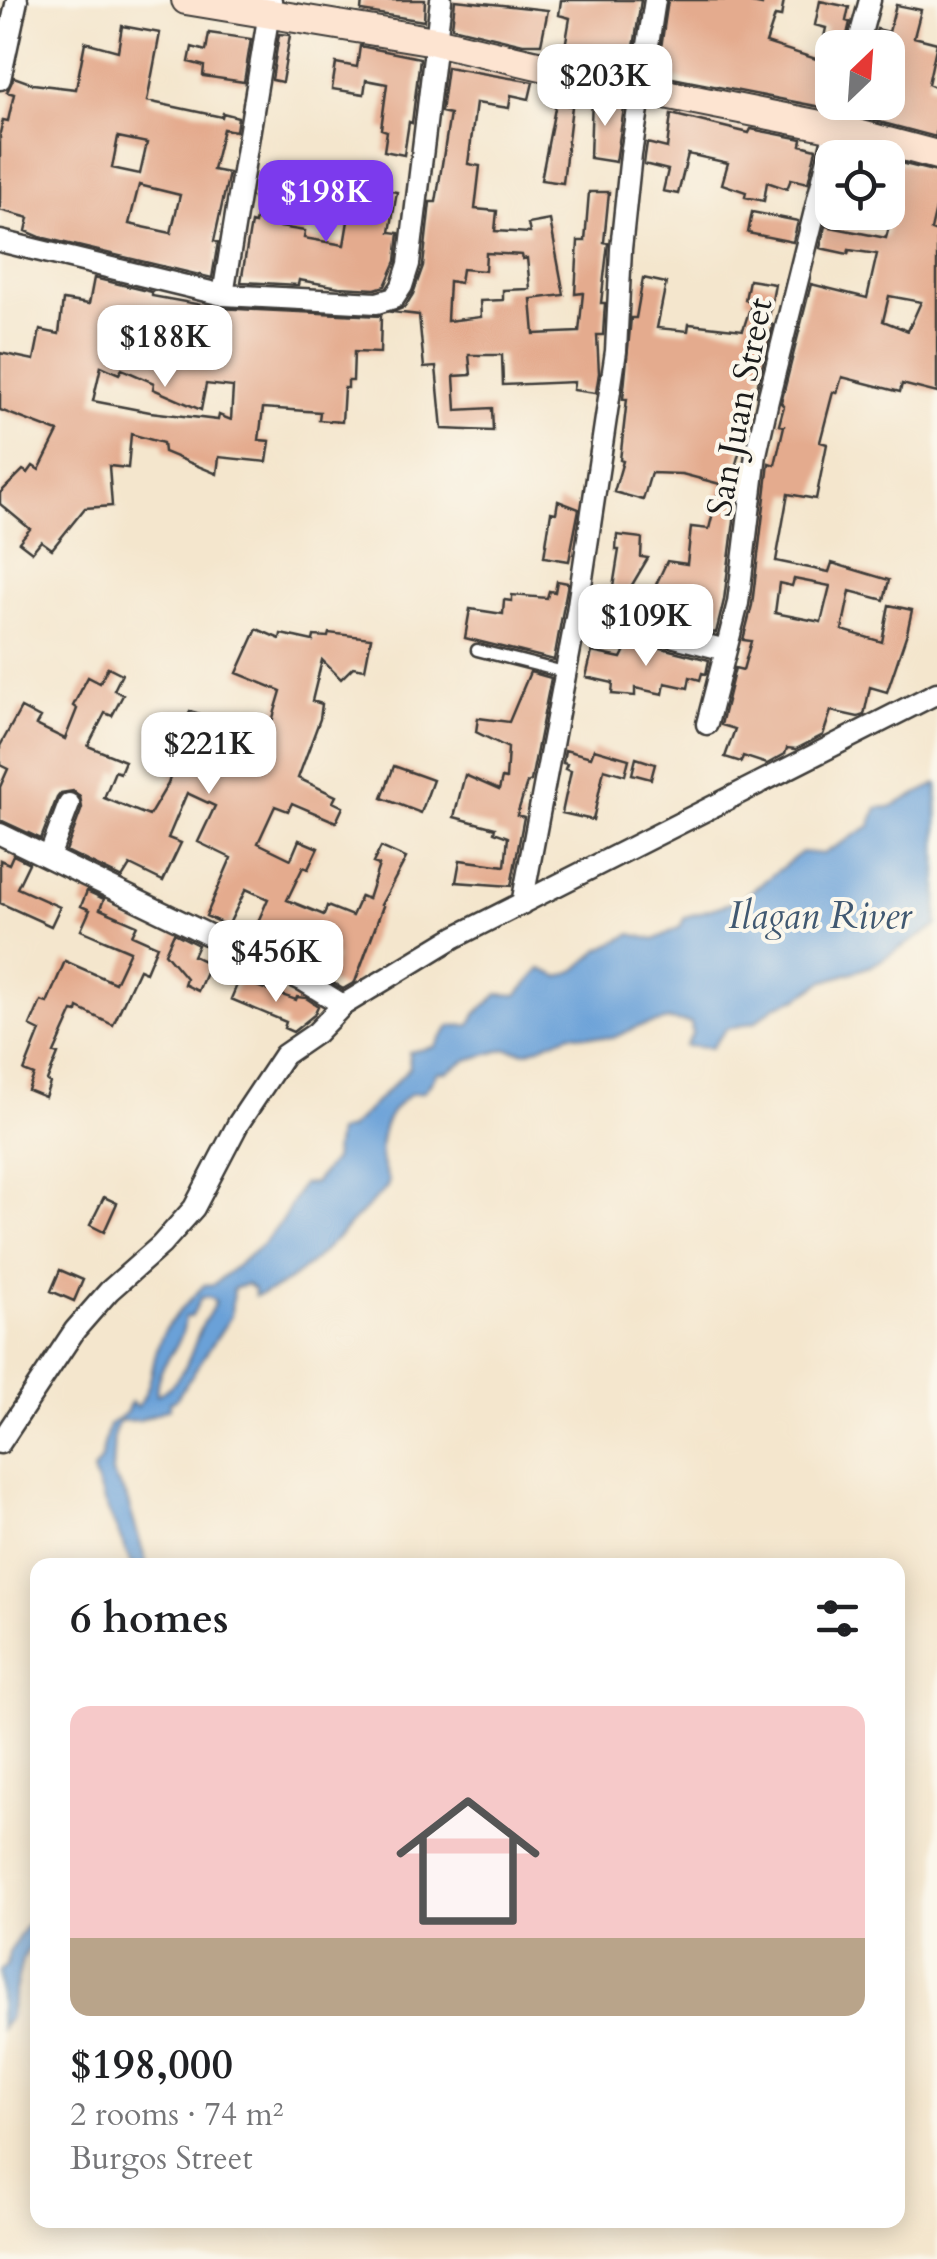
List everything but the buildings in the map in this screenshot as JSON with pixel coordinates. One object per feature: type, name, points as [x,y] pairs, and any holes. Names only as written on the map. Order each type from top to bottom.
[{"type":"main road","points":[[186,0],[270,7],[640,89],[815,112]]},
{"type":"main road","points":[[850,120],[937,155]]},
{"type":"street","points":[[0,79],[17,0]]},
{"type":"street","points":[[0,241],[223,295],[377,302],[394,298],[409,264],[441,0]]},
{"type":"street","points":[[522,904],[578,612],[616,351],[621,250],[655,0]]},
{"type":"street","points":[[862,30],[870,0]]},
{"type":"street","points":[[223,295],[270,7]]},
{"type":"street","name":"San Juan Street","points":[[707,724],[738,603],[756,454],[837,120]]},
{"type":"street","points":[[578,612],[726,650]]},
{"type":"street","points":[[0,1443],[74,1330],[194,1208],[238,1124],[284,1055],[316,1034],[343,1005],[455,937],[937,693]]},
{"type":"street","points":[[50,857],[69,804]]},
{"type":"street","points":[[0,834],[325,992],[343,1005]]},
{"type":"lane","points":[[478,650],[564,672]]},
{"type":"water","name":"Ilagan River","points":[[937,784],[937,926],[871,966],[822,982],[798,998],[777,1005],[755,1022],[726,1029],[711,1048],[685,1046],[692,1034],[691,1023],[669,1020],[637,1027],[613,1038],[570,1034],[527,1052],[506,1049],[437,1072],[425,1090],[398,1104],[382,1135],[381,1158],[389,1181],[386,1189],[290,1279],[255,1296],[254,1289],[246,1284],[233,1289],[231,1316],[176,1399],[170,1402],[170,1408],[140,1420],[119,1421],[114,1433],[112,1474],[126,1496],[145,1558],[128,1558],[93,1471],[100,1461],[109,1425],[126,1413],[131,1402],[136,1407],[142,1400],[159,1343],[171,1321],[204,1285],[214,1284],[262,1245],[282,1221],[302,1184],[314,1183],[333,1160],[337,1132],[349,1129],[410,1068],[409,1052],[434,1047],[451,1026],[470,1025],[498,994],[517,995],[541,969],[560,977],[576,970],[600,949],[632,934],[654,940],[680,927],[685,917],[740,900],[802,852],[823,854],[870,826],[877,808],[890,807]],"holes":[[[201,1298],[215,1301],[180,1375],[157,1395],[158,1378],[179,1341],[185,1317],[191,1317]]]},
{"type":"water","points":[[30,1920],[30,1947],[22,1960],[9,2019],[1,2029],[0,1971],[7,1966],[9,1952]]}]
